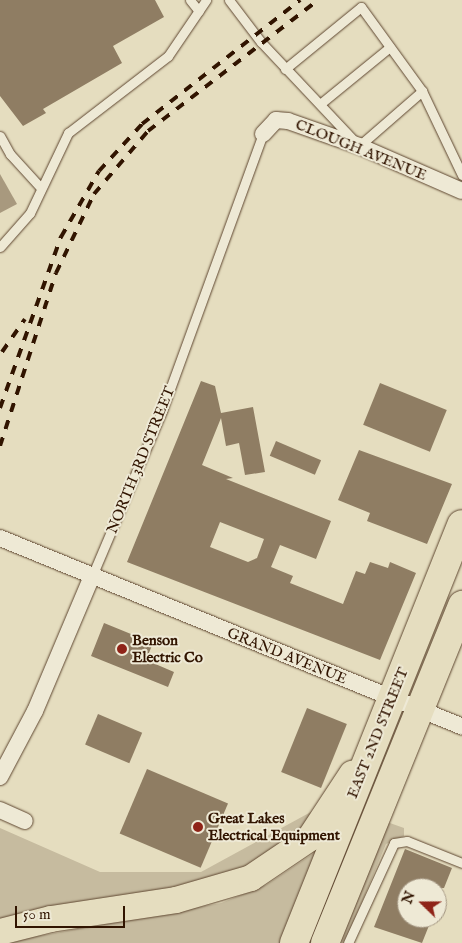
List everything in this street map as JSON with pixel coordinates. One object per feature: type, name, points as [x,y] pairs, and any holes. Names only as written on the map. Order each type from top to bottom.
[{"type":"highway","name":"EAST 2ND STREET","points":[[294,943],[462,524]]},
{"type":"highway","name":"EAST 2ND STREET","points":[[325,943],[462,605]]},
{"type":"main road","points":[[0,932],[51,920],[176,900],[266,871],[295,852],[320,826],[389,706]]},
{"type":"street","name":"CLOUGH AVENUE","points":[[263,134],[276,120],[288,121],[359,146],[462,191]]},
{"type":"street","name":"GRAND AVENUE","points":[[0,538],[92,576],[389,706],[418,710],[462,728]]},
{"type":"street","name":"NORTH 3RD STREET","points":[[0,777],[35,710],[92,576]]},
{"type":"street","points":[[0,810],[25,821]]},
{"type":"lane","points":[[190,0],[199,11]]},
{"type":"lane","points":[[0,247],[30,213],[68,133],[168,56],[206,0]]},
{"type":"lane","points":[[229,0],[286,69],[359,146],[422,91]]},
{"type":"lane","points":[[286,69],[362,7],[422,91],[462,175]]},
{"type":"lane","points":[[320,104],[390,47]]},
{"type":"lane","name":"NORTH 3RD STREET","points":[[92,576],[162,411],[263,134]]},
{"type":"lane","points":[[0,136],[10,154],[41,188]]},
{"type":"lane","points":[[348,943],[394,843],[407,841],[462,863]]},
{"type":"shaded area","points":[[0,174],[17,204],[0,213]]},
{"type":"shaded area","points":[[331,801],[305,833],[232,878],[0,924],[0,828],[100,872],[201,872]]},
{"type":"shaded area","points":[[387,822],[404,828],[404,836],[386,844],[345,943],[334,943]]},
{"type":"shaded area","points":[[317,851],[281,943],[0,943],[221,903],[266,885]]},
{"type":"building","points":[[0,0],[155,0],[164,17],[113,46],[122,63],[43,109],[46,113],[23,126],[0,96]]},
{"type":"building","points":[[201,381],[215,386],[221,413],[253,407],[265,472],[245,475],[239,443],[226,446],[221,418],[202,465],[233,478],[226,479],[331,521],[316,559],[280,545],[271,567],[293,576],[290,583],[343,604],[356,571],[365,574],[370,562],[388,568],[390,562],[416,573],[380,660],[127,562]],"holes":[[[220,522],[264,539],[257,558],[248,562],[210,547]]]},
{"type":"building","points":[[380,383],[447,410],[430,452],[363,425]]},
{"type":"building","points":[[276,441],[321,460],[315,475],[270,456]]},
{"type":"building","points":[[359,450],[452,484],[427,544],[367,521],[370,513],[338,500]]},
{"type":"building","name":"Benson Electric Co","points":[[104,623],[153,643],[146,660],[174,672],[168,687],[91,656]]},
{"type":"building","points":[[307,708],[347,724],[321,788],[281,772]]},
{"type":"building","points":[[98,714],[142,733],[129,763],[85,744]]},
{"type":"building","points":[[147,769],[228,803],[201,868],[120,833]]},
{"type":"building","points":[[405,849],[452,868],[447,880],[447,878],[397,878],[397,928],[428,928],[422,943],[374,927]]},
{"type":"railway","points":[[0,408],[61,237],[99,171],[142,124],[300,0]]},
{"type":"railway","points":[[0,446],[56,273],[94,194],[148,131],[318,0]]},
{"type":"railway","points":[[2,352],[25,319]]},
{"type":"place","name":"Benson Electric Co","points":[[122,649]]},
{"type":"place","name":"Great Lakes Electrical Equipment","points":[[198,827]]}]
